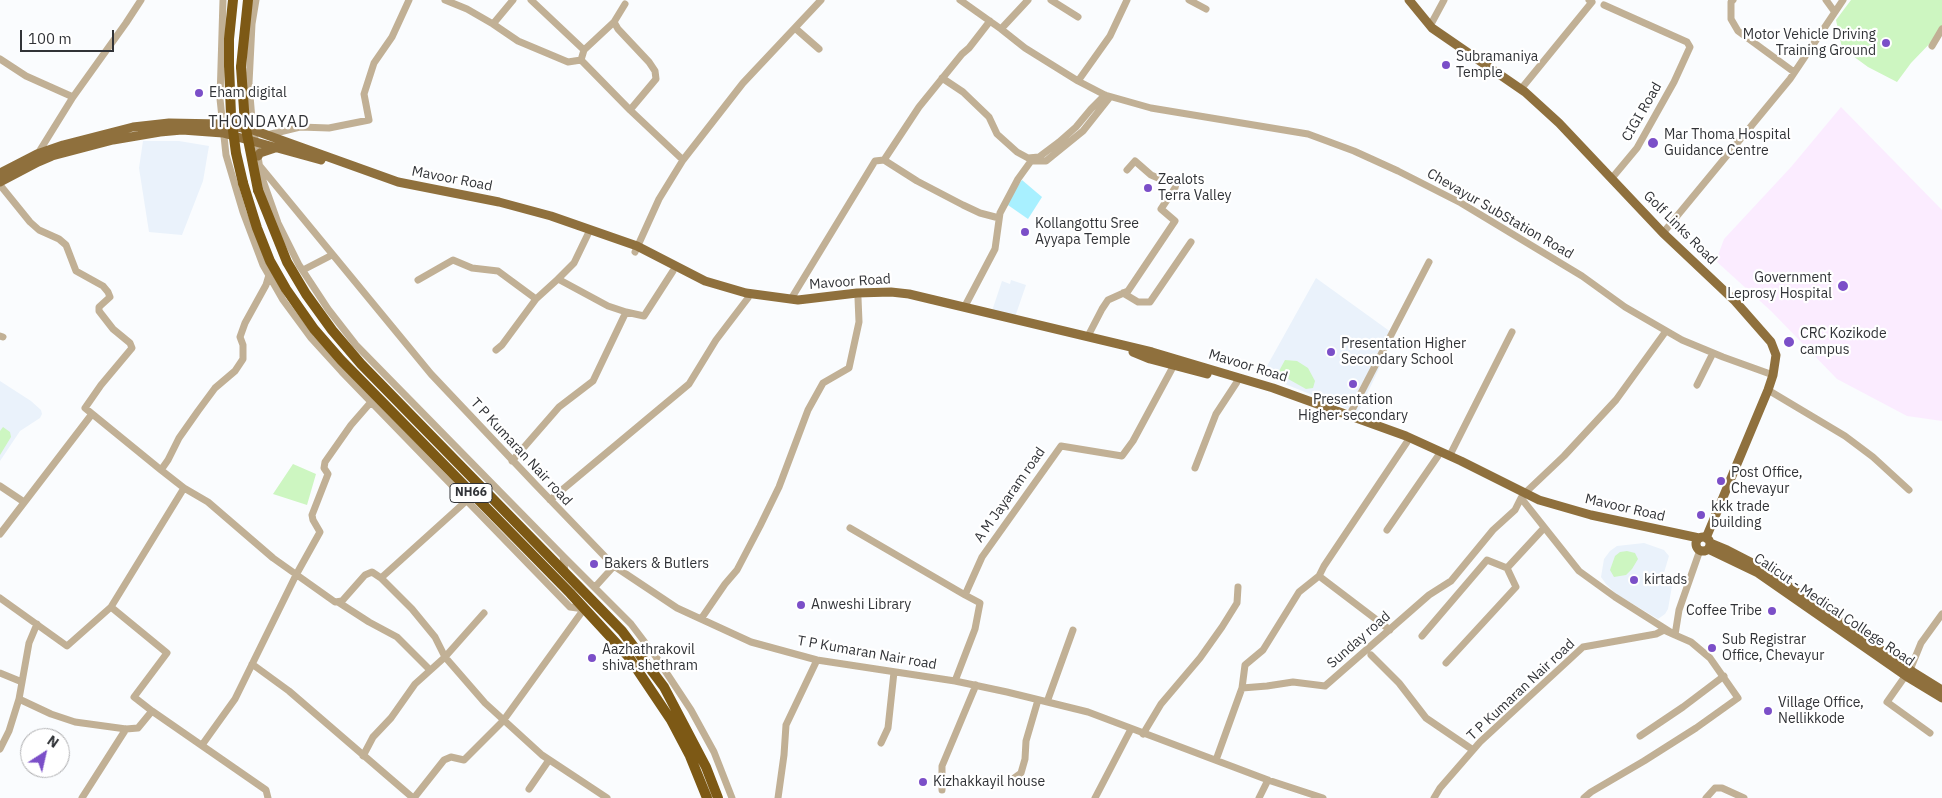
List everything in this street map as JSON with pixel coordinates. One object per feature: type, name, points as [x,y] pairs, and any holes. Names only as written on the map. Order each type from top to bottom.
[{"type":"highway","name":"NH66","points":[[233,0],[229,39],[229,65],[231,115],[236,152],[243,183],[257,228],[270,261],[286,289],[314,329],[367,388],[628,656],[648,683],[671,720],[690,756],[707,798]]},
{"type":"highway","name":"NH66","points":[[248,0],[241,67],[245,124],[258,190],[287,262],[306,294],[332,330],[361,364],[622,631],[664,687],[706,767],[718,798]]},
{"type":"main road","name":"Golf Links Road","points":[[1409,0],[1430,26],[1521,89],[1559,123],[1663,233],[1736,301],[1771,342],[1776,355],[1773,375],[1768,390],[1703,544]]},
{"type":"main road","name":"Mavoor Road","points":[[223,129],[255,142],[318,159],[396,187],[497,207],[548,220],[636,249],[701,285],[749,296],[798,304],[891,297],[922,301],[1124,349],[1270,392],[1407,442],[1523,495],[1591,515],[1727,550],[1762,568],[1908,673]]},
{"type":"main road","name":"Mavoor Road","points":[[0,173],[38,157],[140,134],[182,130],[253,130],[385,178],[499,202],[543,214],[636,249],[705,281],[749,296],[791,299],[892,292],[965,306],[1152,352],[1248,380],[1406,436],[1450,455],[1523,495]]},
{"type":"main road","points":[[258,156],[260,153],[275,148]]},
{"type":"main road","name":"Mavoor Road","points":[[0,183],[38,157]]},
{"type":"main road","points":[[1908,673],[1942,690]]},
{"type":"main road","name":"Calicut - Medical College Road","points":[[1908,673],[1942,698]]},
{"type":"street","points":[[38,157],[73,96],[141,0]]},
{"type":"street","points":[[223,0],[220,99],[226,155],[243,212],[263,265],[283,300],[311,338],[570,607],[584,609],[503,720],[464,760],[451,757],[444,760],[413,798],[362,756],[289,691],[252,664]]},
{"type":"street","points":[[256,0],[252,24],[249,82],[253,130],[259,166],[278,223],[302,270],[328,309],[356,345],[631,624],[691,710],[714,752],[732,798]]},
{"type":"street","points":[[265,135],[300,127],[329,128],[369,120],[364,94],[374,62],[392,38],[409,0]]},
{"type":"street","points":[[445,0],[468,9],[518,42],[568,62],[581,60]]},
{"type":"street","points":[[493,24],[513,0]]},
{"type":"street","points":[[531,0],[584,50]]},
{"type":"street","points":[[636,249],[659,199],[683,160],[744,83],[821,0]]},
{"type":"street","name":"Chevayur SubStation Road","points":[[960,0],[1025,48],[1078,81],[1108,96],[1177,113],[1308,134],[1354,151],[1462,203],[1582,276],[1625,307],[1682,340],[1773,375]]},
{"type":"street","points":[[1051,0],[1078,16]]},
{"type":"street","points":[[1078,81],[1110,36],[1127,0]]},
{"type":"street","points":[[1189,0],[1206,9]]},
{"type":"street","points":[[1430,26],[1444,0]]},
{"type":"street","points":[[1733,0],[1731,2],[1731,19],[1738,31],[1794,72]]},
{"type":"street","points":[[1826,0],[1834,11]]},
{"type":"street","points":[[1832,0],[1834,11]]},
{"type":"street","points":[[1663,233],[1794,72],[1843,0]]},
{"type":"street","points":[[1001,29],[1024,1]]},
{"type":"street","points":[[1521,89],[1591,1],[1604,2]]},
{"type":"street","name":"CIGI Road","points":[[1604,2],[1687,42],[1690,47],[1674,82],[1637,148],[1612,178]]},
{"type":"street","points":[[581,60],[584,50],[614,22],[624,4]]},
{"type":"street","points":[[884,160],[919,107],[990,21]]},
{"type":"street","points":[[614,22],[618,29],[650,62],[655,71],[656,79],[630,110]]},
{"type":"street","points":[[795,28],[819,49]]},
{"type":"street","points":[[1932,46],[1942,29]]},
{"type":"street","points":[[0,59],[26,76],[73,96]]},
{"type":"street","points":[[581,60],[683,160]]},
{"type":"street","points":[[942,78],[963,92],[989,117],[997,134],[1028,158],[1039,157],[1059,142],[1076,127],[1090,109],[1108,96]]},
{"type":"street","points":[[965,306],[995,249],[999,218],[1007,198],[1031,161],[1046,162],[1083,131],[1108,96]]},
{"type":"street","points":[[791,299],[874,161],[884,160],[917,182],[962,205],[980,213],[999,218]]},
{"type":"street","points":[[1088,336],[1108,300],[1128,291],[1175,221],[1162,209],[1175,188],[1177,179],[1158,178],[1151,175],[1135,161],[1127,170]]},
{"type":"street","name":"T P Kumaran Nair road","points":[[259,166],[431,374],[512,461],[614,566],[677,608],[751,642],[817,660],[976,685],[1088,712],[1114,720],[1143,734],[1268,780],[1323,798]]},
{"type":"street","points":[[0,183],[30,222],[39,230],[59,239],[66,245],[76,271],[103,286],[108,292],[110,297],[99,307],[98,311],[132,348],[101,385],[85,408],[184,488],[208,502],[296,575],[329,598],[397,636],[430,670]]},
{"type":"street","points":[[496,350],[536,299],[574,263],[588,234]]},
{"type":"street","points":[[1123,293],[1138,302],[1150,302],[1191,242]]},
{"type":"street","points":[[302,270],[332,255]]},
{"type":"street","points":[[418,280],[453,260],[472,268],[498,271],[536,299]]},
{"type":"street","points":[[1349,416],[1428,262]]},
{"type":"street","points":[[558,279],[608,306],[644,316],[673,271]]},
{"type":"street","points":[[161,470],[179,438],[198,411],[215,388],[235,371],[243,359],[243,345],[240,337],[245,323],[266,285],[269,275]]},
{"type":"street","points":[[550,500],[689,384],[716,340],[749,296]]},
{"type":"street","points":[[702,620],[725,584],[737,570],[755,535],[779,487],[808,410],[823,383],[849,368],[859,322],[858,298]]},
{"type":"street","points":[[512,461],[559,407],[593,380],[626,312]]},
{"type":"street","name":"Sunday road","points":[[1242,688],[1293,682],[1325,686],[1429,595],[1451,581],[1494,530],[1515,510],[1523,495],[1564,456],[1616,400],[1666,331]]},
{"type":"street","points":[[1450,455],[1512,332]]},
{"type":"street","points":[[1697,386],[1713,353]]},
{"type":"street","name":"A M Jayaram road","points":[[965,595],[982,557],[1061,446],[1122,456],[1133,440],[1174,365]]},
{"type":"street","points":[[1195,468],[1216,414],[1237,382]]},
{"type":"street","points":[[1768,390],[1845,436],[1873,457],[1909,490]]},
{"type":"street","points":[[202,745],[235,699],[296,575],[320,532],[312,515],[328,474],[324,468],[325,462],[351,425],[371,402]]},
{"type":"street","points":[[0,534],[92,414]]},
{"type":"street","points":[[1216,760],[1242,688],[1245,665],[1263,650],[1299,592],[1319,576],[1407,442]]},
{"type":"street","points":[[1387,530],[1438,456]]},
{"type":"street","points":[[0,486],[24,502]]},
{"type":"street","points":[[0,598],[67,646],[111,607],[184,488]]},
{"type":"street","points":[[1523,495],[1544,528],[1580,571],[1615,597],[1675,635],[1691,642],[1710,658],[1738,698],[1696,728],[1584,798]]},
{"type":"street","points":[[381,578],[464,503]]},
{"type":"street","points":[[850,528],[980,603],[975,629],[955,681]]},
{"type":"street","points":[[1507,568],[1544,528]]},
{"type":"street","points":[[1675,635],[1679,610],[1703,544]]},
{"type":"street","points":[[563,556],[565,572]]},
{"type":"street","points":[[1422,636],[1488,560],[1507,568],[1516,587],[1446,663]]},
{"type":"street","points":[[595,587],[614,566]]},
{"type":"street","points":[[338,602],[349,595],[365,576],[372,572],[381,578],[390,585],[435,637],[445,657],[485,703],[549,760],[607,798]]},
{"type":"street","points":[[1319,576],[1390,630]]},
{"type":"street","points":[[1143,734],[1161,704],[1200,658],[1237,604],[1238,587]]},
{"type":"street","points":[[111,607],[167,653],[134,697],[266,790],[268,798]]},
{"type":"street","points":[[362,756],[373,737],[391,718],[415,684],[445,657],[484,613]]},
{"type":"street","points":[[1930,734],[1887,702],[1908,673],[1922,643],[1942,614]]},
{"type":"street","points":[[0,749],[9,731],[19,699],[29,643],[36,624]]},
{"type":"street","points":[[1048,702],[1073,630]]},
{"type":"street","name":"T P Kumaran Nair road","points":[[1434,798],[1440,788],[1473,750],[1508,714],[1583,647],[1656,634],[1664,630],[1675,635]]},
{"type":"street","points":[[1372,655],[1399,684],[1426,718],[1473,750]]},
{"type":"street","points":[[778,798],[786,725],[817,660]]},
{"type":"street","points":[[881,743],[888,728],[894,672]]},
{"type":"street","points":[[0,673],[22,682]]},
{"type":"street","points":[[1640,736],[1724,676]]},
{"type":"street","points":[[942,790],[942,766],[976,685]]},
{"type":"street","points":[[19,699],[51,714],[75,722],[126,729],[138,728],[152,711]]},
{"type":"street","points":[[1010,781],[1021,773],[1025,759],[1026,741],[1038,700]]},
{"type":"street","points":[[82,798],[126,729]]},
{"type":"street","points":[[1095,798],[1131,729]]},
{"type":"street","points":[[529,789],[549,760]]},
{"type":"street","points":[[1259,798],[1268,780]]},
{"type":"street","points":[[1706,798],[1715,788],[1722,788],[1744,798]]},
{"type":"shaded area","name":"Government Leprosy Hospital","points":[[1841,107],[1942,210],[1942,421],[1907,416],[1837,379],[1771,311],[1716,261],[1724,239],[1791,167]]},
{"type":"shaded area","points":[[143,141],[179,141],[209,146],[203,181],[182,235],[149,232],[139,168]]},
{"type":"shaded area","name":"Presentation Higher Secondary School","points":[[1316,278],[1395,335],[1358,413],[1262,375]]},
{"type":"shaded area","points":[[1011,280],[1026,285],[1015,317],[992,311],[1002,281],[1010,284]]},
{"type":"shaded area","points":[[0,381],[31,401],[41,410],[42,414],[40,418],[20,431],[0,461]]},
{"type":"shaded area","name":"kirtads","points":[[1644,543],[1664,550],[1669,556],[1663,576],[1672,586],[1668,609],[1658,619],[1616,594],[1601,577],[1604,559],[1610,551],[1617,546]]},
{"type":"green space","name":"Motor Vehicle Driving Training Ground","points":[[1851,0],[1942,0],[1942,28],[1897,82],[1868,67],[1842,48],[1836,20]]},
{"type":"green space","points":[[1285,360],[1297,361],[1308,368],[1315,381],[1313,388],[1306,389],[1279,371]]},
{"type":"green space","points":[[3,427],[10,432],[11,437],[0,455],[0,431]]},
{"type":"green space","points":[[293,464],[316,474],[307,505],[273,494]]},
{"type":"green space","points":[[1620,552],[1635,553],[1638,559],[1626,575],[1614,577],[1610,570],[1615,556]]},
{"type":"water","points":[[1022,180],[1042,197],[1028,219],[1005,203]]},
{"type":"place","name":"Motor Vehicle Driving Training Ground","points":[[1886,43]]},
{"type":"place","name":"Subramaniya Temple","points":[[1446,65]]},
{"type":"place","name":"Eham digital","points":[[199,93]]},
{"type":"place","name":"Mar Thoma Hospital Guidance Centre","points":[[1653,143]]},
{"type":"place","name":"Zealots Terra Valley","points":[[1148,188]]},
{"type":"place","name":"Kollangottu Sree Ayyapa Temple","points":[[1025,232]]},
{"type":"place","name":"Government Leprosy Hospital","points":[[1843,286]]},
{"type":"place","name":"CRC Kozikode campus","points":[[1789,342]]},
{"type":"place","name":"Presentation Higher Secondary School","points":[[1331,352]]},
{"type":"place","name":"Presentation Higher secondary","points":[[1353,384]]},
{"type":"place","name":"Post Office, Chevayur","points":[[1721,481]]},
{"type":"place","name":"kkk trade building","points":[[1701,515]]},
{"type":"place","name":"Bakers & Butlers","points":[[594,564]]},
{"type":"place","name":"kirtads","points":[[1634,580]]},
{"type":"place","name":"Anweshi Library","points":[[801,605]]},
{"type":"place","name":"Coffee Tribe","points":[[1772,611]]},
{"type":"place","name":"Sub Registrar Office, Chevayur","points":[[1712,648]]},
{"type":"place","name":"Aazhathrakovil shiva shethram","points":[[592,658]]},
{"type":"place","name":"Village Office, Nellikkode","points":[[1768,711]]},
{"type":"place","name":"Kizhakkayil house","points":[[923,782]]},
{"type":"district","name":"THONDAYAD","points":[[259,122]]}]
